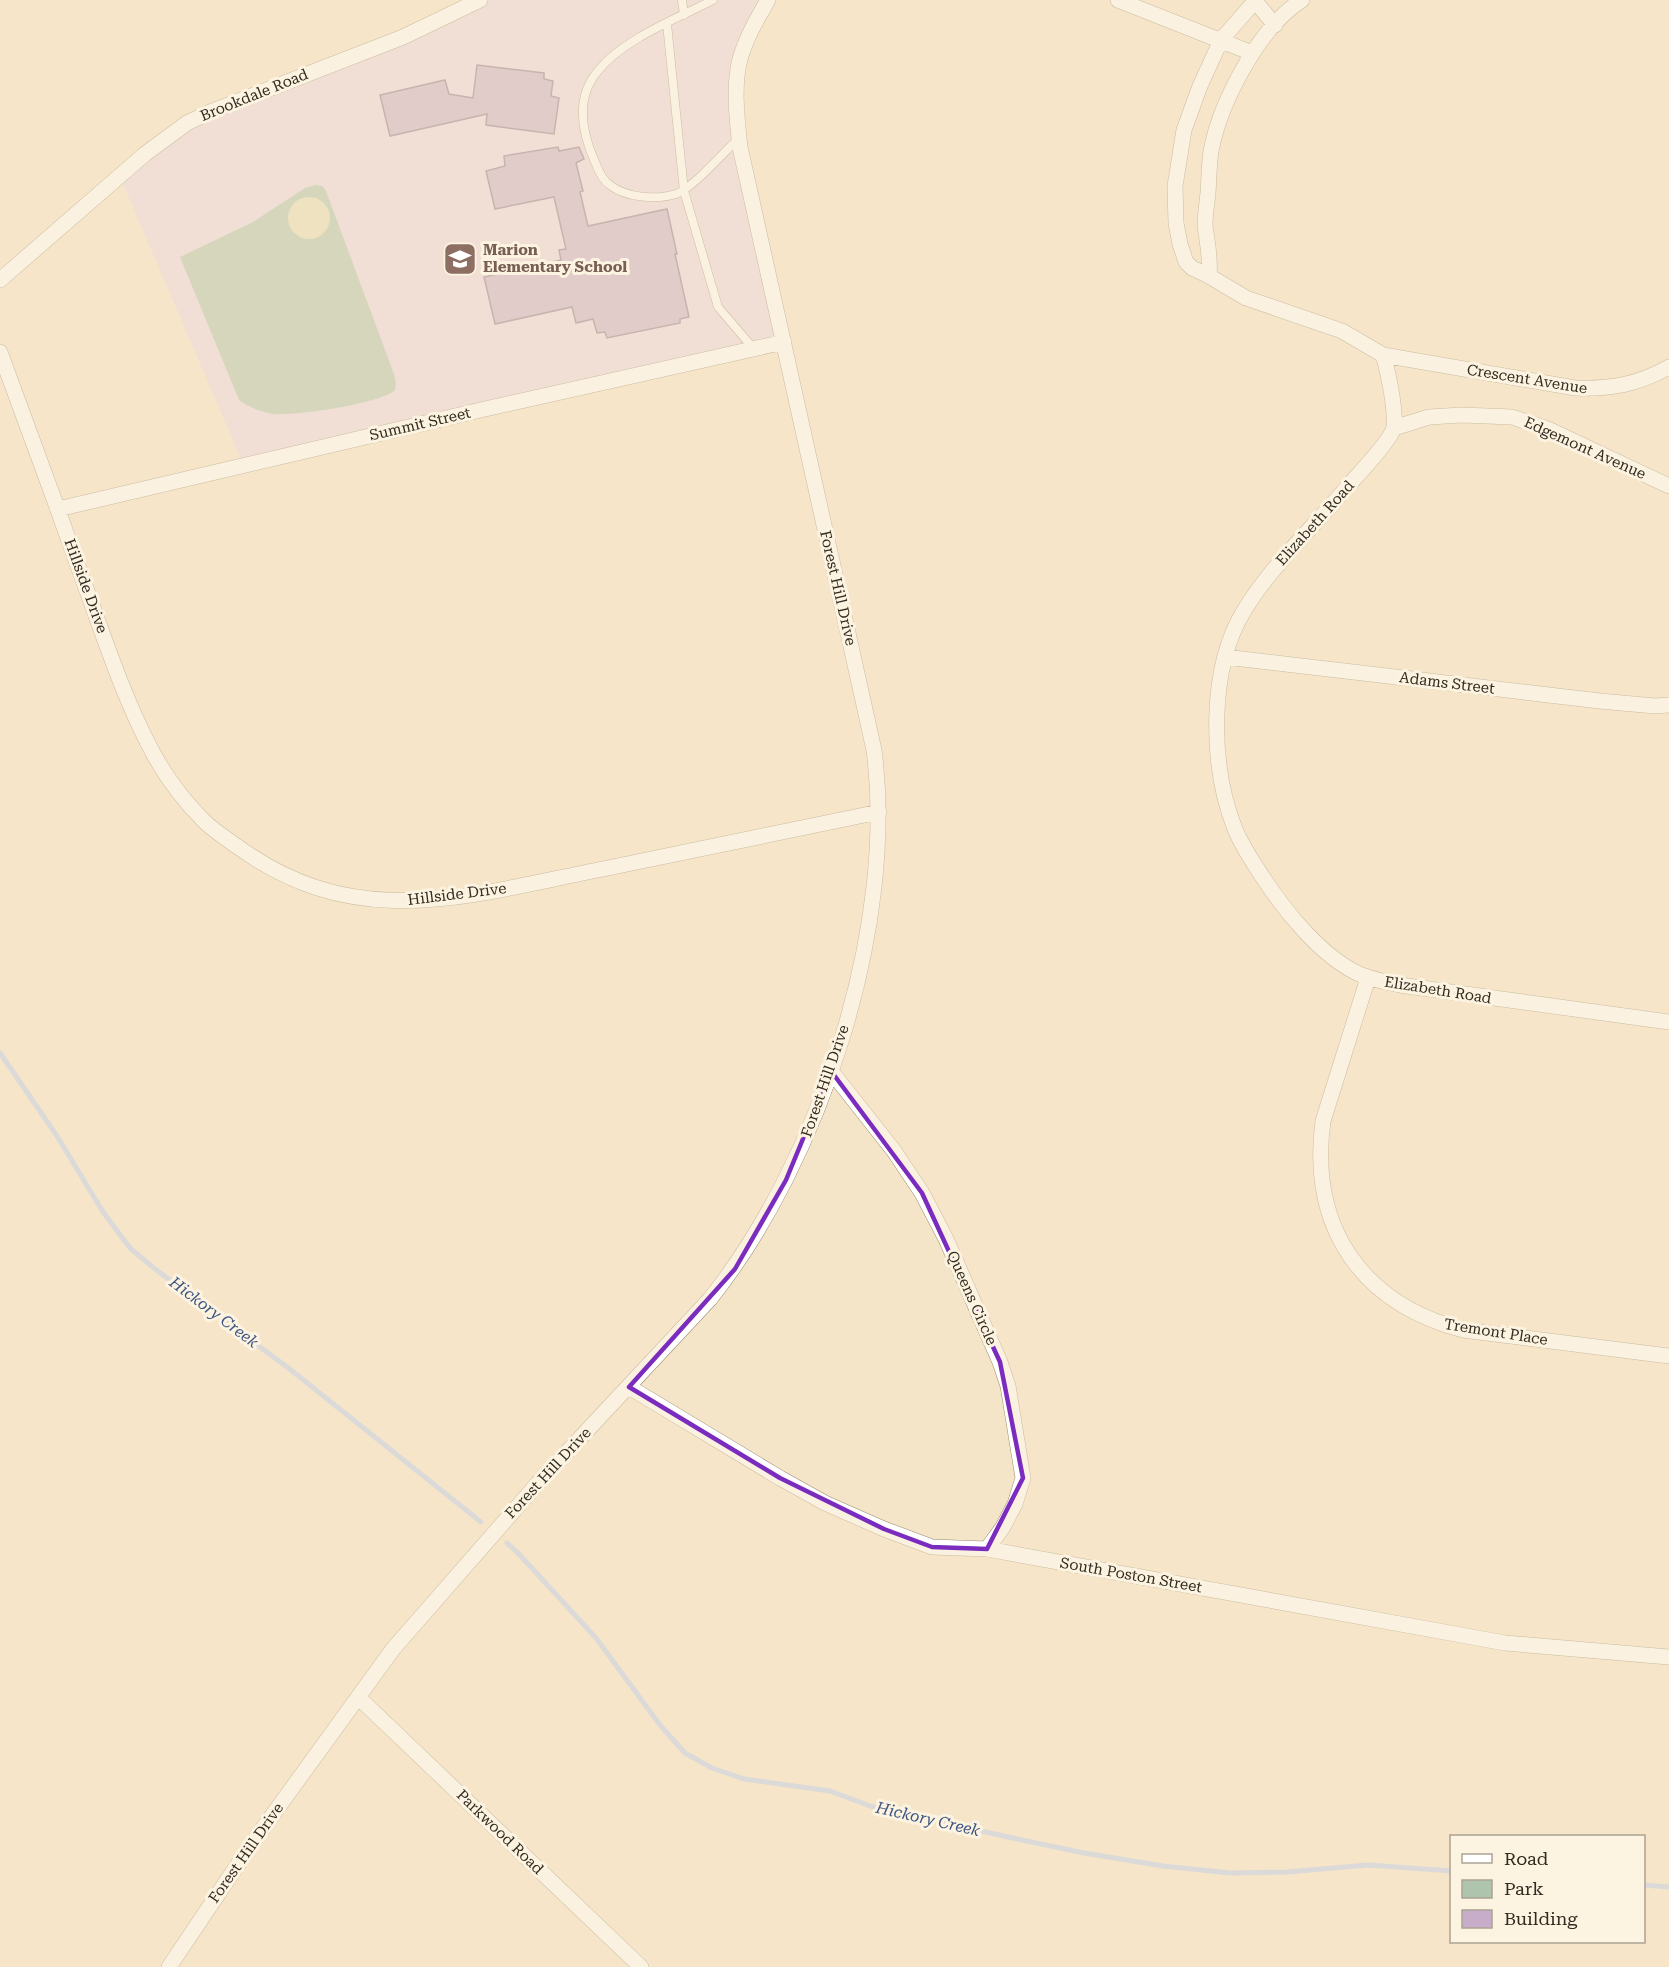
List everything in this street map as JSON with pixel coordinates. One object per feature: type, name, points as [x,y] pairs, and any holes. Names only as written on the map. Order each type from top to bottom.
[{"type":"street","name":"Brookdale Road","points":[[0,280],[145,154],[187,123],[403,37],[480,0]]},
{"type":"street","name":"Forest Hill Drive","points":[[169,1967],[241,1859],[393,1649],[538,1484],[710,1299],[735,1269],[786,1180],[807,1133],[831,1071],[856,990],[873,899],[879,812],[874,750],[739,138],[736,110],[740,60],[752,29],[768,0]]},
{"type":"street","points":[[1118,0],[1252,52]]},
{"type":"street","points":[[1275,25],[1255,0],[1221,40],[1200,86],[1184,130],[1175,186],[1176,223],[1180,244],[1186,262],[1192,268],[1246,298],[1342,331],[1383,355],[1389,381],[1394,428]]},
{"type":"street","points":[[1209,276],[1210,264],[1205,224],[1211,152],[1218,125],[1252,52],[1275,25],[1302,0]]},
{"type":"street","name":"Summit Street","points":[[58,509],[496,406],[784,342]]},
{"type":"street","name":"Hillside Drive","points":[[0,352],[113,661],[153,753],[175,787],[206,823],[265,866],[299,882],[334,894],[371,900],[437,899],[659,858],[879,812]]},
{"type":"street","name":"Crescent Avenue","points":[[1383,355],[1575,388],[1620,387],[1669,367]]},
{"type":"street","name":"Edgemont Avenue","points":[[1394,428],[1429,417],[1462,415],[1512,417],[1548,429],[1669,486]]},
{"type":"street","name":"Elizabeth Road","points":[[1394,428],[1341,495],[1262,583],[1244,611],[1232,636],[1225,657],[1218,704],[1218,745],[1222,783],[1235,828],[1249,857],[1287,910],[1333,957],[1368,978],[1484,998],[1669,1022]]},
{"type":"street","name":"Adams Street","points":[[1225,657],[1589,699],[1655,706],[1669,705]]},
{"type":"street","name":"Tremont Place","points":[[1368,978],[1323,1121],[1320,1144],[1320,1170],[1331,1220],[1356,1265],[1373,1284],[1393,1300],[1439,1324],[1463,1330],[1669,1356]]},
{"type":"street","name":"Queens Circle","points":[[831,1071],[894,1150],[922,1193],[955,1259],[1000,1362],[1008,1386],[1023,1478],[1015,1504],[1003,1527],[987,1549]]},
{"type":"street","name":"South Poston Street","points":[[629,1387],[780,1478],[845,1512],[932,1547],[987,1549],[1505,1643],[1669,1656]]},
{"type":"street","name":"Parkwood Road","points":[[358,1697],[641,1967]]},
{"type":"lane","points":[[682,0],[684,15]]},
{"type":"lane","points":[[713,0],[629,45],[607,60],[588,86],[583,103],[582,125],[587,146],[598,170],[609,185],[625,192],[644,196],[661,196],[684,190],[739,138]]},
{"type":"lane","points":[[667,24],[684,190],[718,308],[754,349]]},
{"type":"highlighted area","points":[[831,1071],[922,1193],[1000,1362],[1023,1478],[987,1549],[932,1547],[884,1529],[780,1478],[629,1387],[735,1269],[786,1180]]},
{"type":"shaded area","name":"Marion Elementary School","points":[[480,0],[768,0],[752,29],[736,110],[784,342],[244,466],[120,177],[187,123]]},
{"type":"green space","points":[[315,185],[322,186],[326,191],[394,374],[395,390],[373,400],[337,408],[273,414],[255,409],[239,400],[180,257],[253,222],[305,188]]},
{"type":"sand","points":[[309,197],[324,203],[330,218],[324,233],[309,239],[294,233],[288,218],[294,203]]},
{"type":"building","points":[[477,65],[544,73],[544,79],[553,81],[551,96],[559,98],[554,134],[486,125],[487,114],[390,136],[380,95],[445,80],[449,94],[473,98]]},
{"type":"building","points":[[558,147],[559,151],[579,147],[584,159],[576,163],[588,226],[667,209],[689,317],[680,319],[680,323],[607,338],[605,332],[597,333],[593,319],[576,323],[572,307],[495,324],[484,277],[561,260],[559,250],[566,249],[554,197],[495,209],[486,171],[505,166],[504,156]]},
{"type":"waterway","name":"Hickory Creek","points":[[0,1053],[57,1136],[103,1212],[130,1248],[291,1370],[481,1522]]},
{"type":"waterway","name":"Hickory Creek","points":[[507,1543],[596,1638],[660,1725],[685,1753],[712,1768],[744,1779],[830,1791],[873,1807],[1008,1837],[1163,1866],[1230,1873],[1287,1872],[1368,1865],[1450,1871]]},
{"type":"waterway","name":"Hickory Creek","points":[[1645,1885],[1669,1887]]},
{"type":"place","name":"Marion Elementary School","points":[[460,259]]}]
